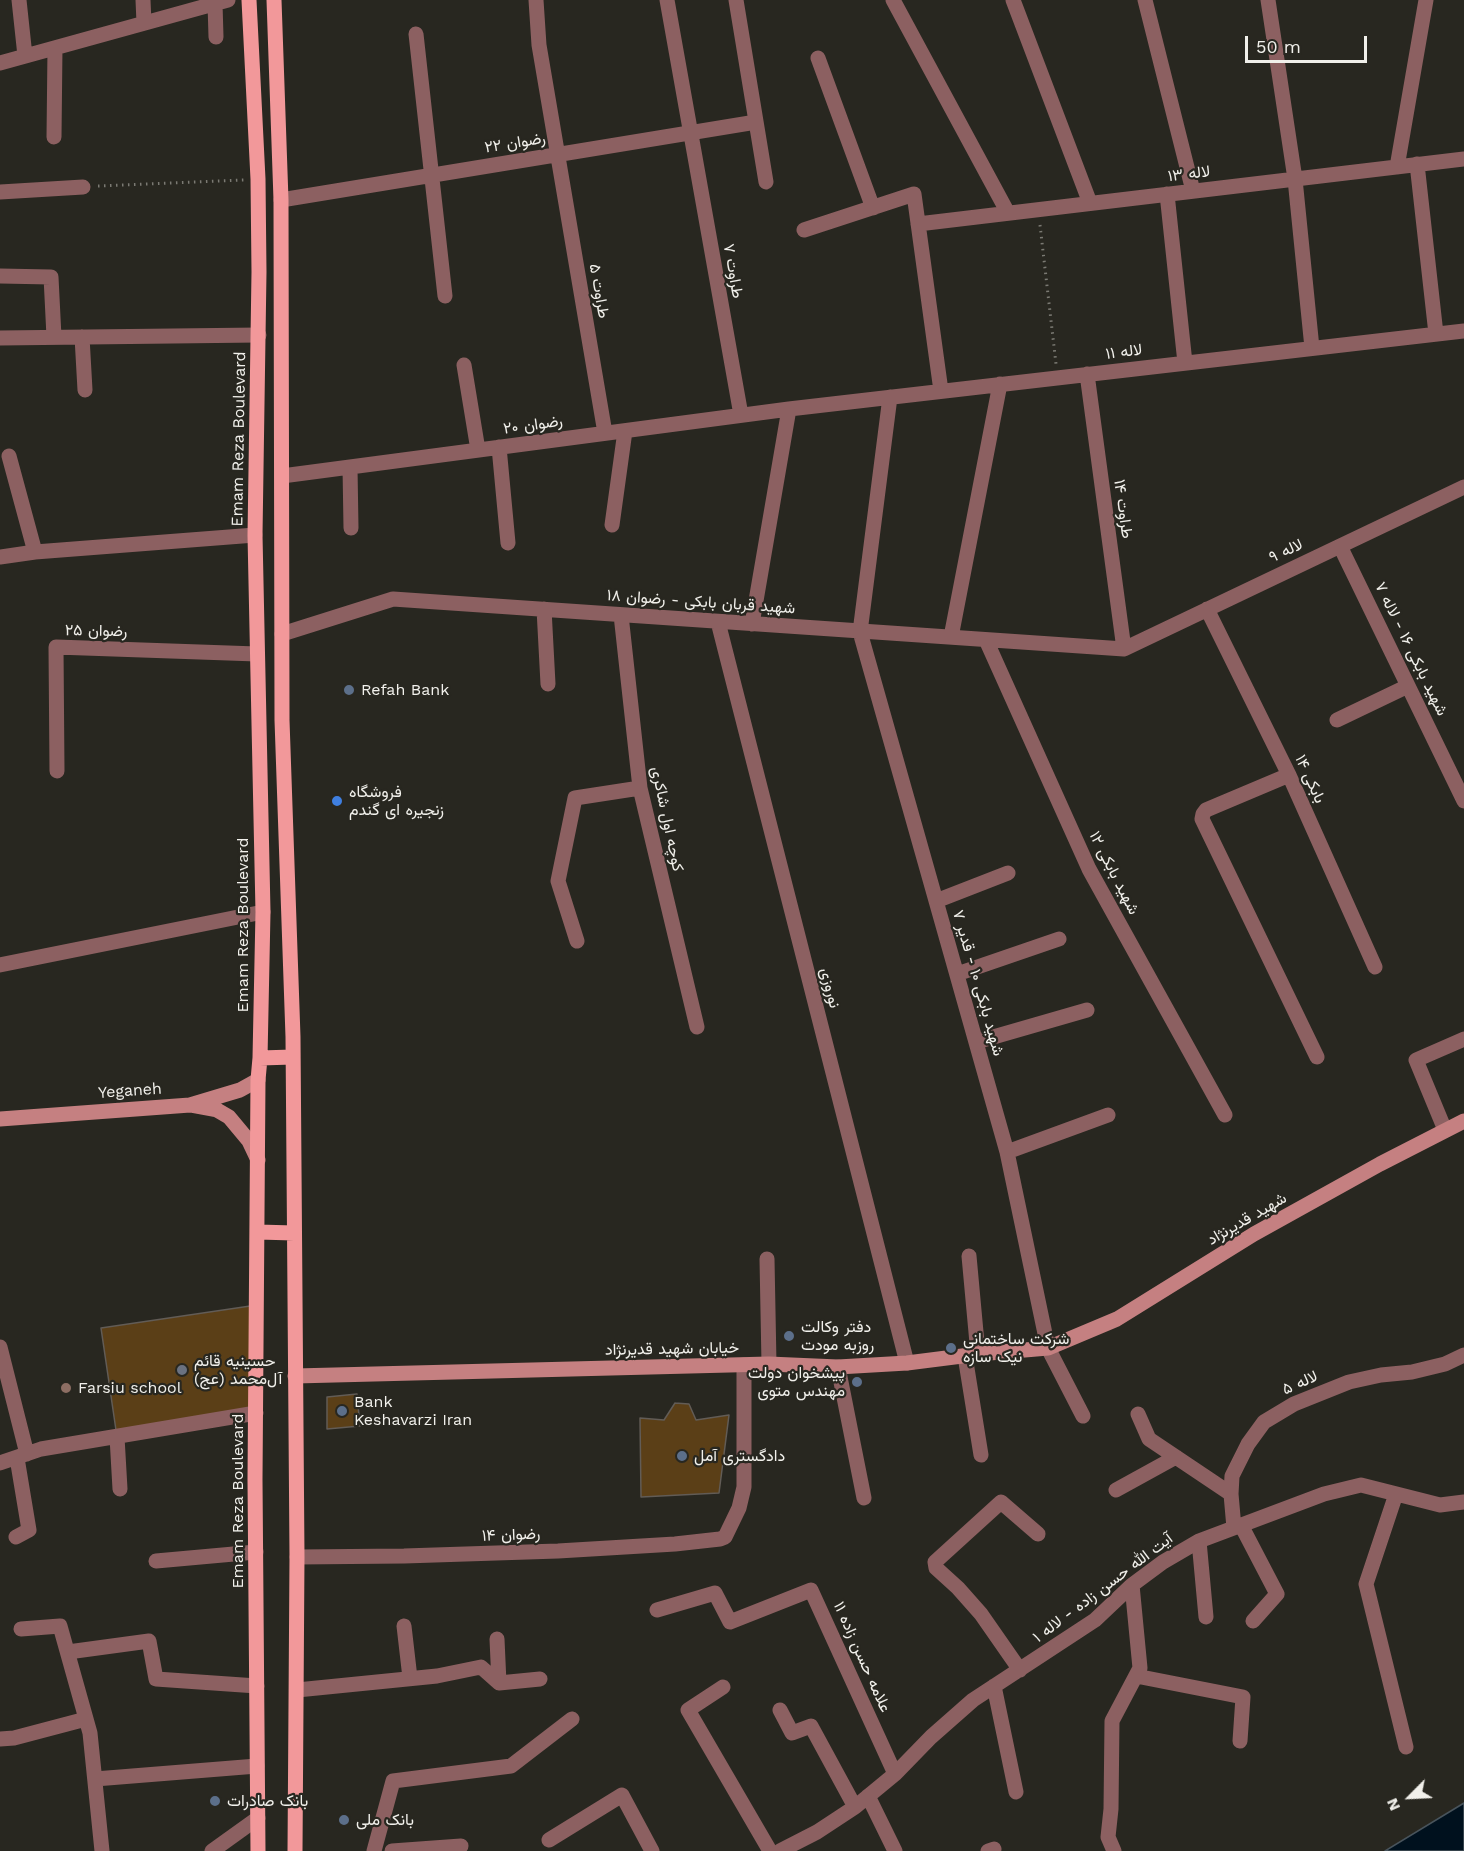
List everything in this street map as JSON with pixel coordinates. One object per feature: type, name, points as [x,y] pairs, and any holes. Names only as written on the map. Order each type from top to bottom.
[{"type":"main road","name":"Emam Reza Boulevard","points":[[249,0],[258,179],[260,335],[255,535],[263,912],[258,1080],[256,1413],[258,1851]]},
{"type":"main road","points":[[274,0],[281,200],[282,720],[293,1057],[297,1557],[295,1851]]},
{"type":"main road","points":[[260,1058],[293,1057]]},
{"type":"main road","points":[[258,1232],[294,1233]]},
{"type":"street","points":[[19,0],[26,56]]},
{"type":"street","points":[[143,0],[144,23]]},
{"type":"street","name":"طراوت ۵","points":[[536,0],[539,45],[606,433]]},
{"type":"street","name":"طراوت ۷","points":[[667,0],[741,415]]},
{"type":"street","points":[[736,0],[766,182]]},
{"type":"street","points":[[893,0],[1008,213]]},
{"type":"street","points":[[1013,0],[1090,203]]},
{"type":"street","points":[[1145,0],[1193,191]]},
{"type":"street","points":[[1268,0],[1295,179],[1312,348]]},
{"type":"street","points":[[1397,167],[1426,0]]},
{"type":"street","points":[[0,63],[221,2],[216,37]]},
{"type":"street","points":[[416,34],[445,296]]},
{"type":"street","points":[[54,137],[55,48]]},
{"type":"street","points":[[818,57],[873,208]]},
{"type":"street","name":"رضوان ۲۲","points":[[281,200],[756,122]]},
{"type":"street","name":"لاله ۱۳","points":[[918,224],[1464,159]]},
{"type":"street","points":[[1417,164],[1436,334]]},
{"type":"street","points":[[0,192],[83,187]]},
{"type":"street","points":[[804,230],[914,194],[941,391]]},
{"type":"street","points":[[1167,194],[1185,363]]},
{"type":"street","points":[[0,276],[51,277],[54,337]]},
{"type":"street","name":"لاله ۱۱","points":[[789,409],[1464,331]]},
{"type":"street","points":[[0,338],[260,335]]},
{"type":"street","points":[[82,337],[85,390]]},
{"type":"street","points":[[464,365],[478,450]]},
{"type":"street","name":"طراوت ۱۴","points":[[1087,374],[1124,648]]},
{"type":"street","points":[[951,638],[1000,384]]},
{"type":"street","points":[[860,632],[890,397]]},
{"type":"street","points":[[752,624],[789,409]]},
{"type":"street","name":"رضوان ۲۰","points":[[282,476],[789,409]]},
{"type":"street","points":[[612,525],[625,430]]},
{"type":"street","points":[[499,447],[508,543]]},
{"type":"street","points":[[9,456],[35,552]]},
{"type":"street","points":[[350,467],[351,528]]},
{"type":"street","name":"لاله ۹","points":[[1124,648],[1464,487]]},
{"type":"street","points":[[0,557],[35,552],[255,535]]},
{"type":"street","name":"شهید بابکی ۱۶ - لاله ۷","points":[[1340,546],[1464,801]]},
{"type":"street","name":"شهید قربان بابکی - رضوان ۱۸","points":[[282,634],[393,599],[1124,648]]},
{"type":"street","points":[[544,609],[548,684]]},
{"type":"street","name":"بابکی ۱۴","points":[[1207,609],[1289,775],[1376,967]]},
{"type":"street","name":"کوچه اول شاکری","points":[[621,615],[640,788],[697,1028]]},
{"type":"street","name":"نوروزی","points":[[718,622],[907,1363]]},
{"type":"street","name":"شهید بابکی ۱۰ - قدیر ۷","points":[[860,632],[1007,1152],[1048,1348],[1083,1416]]},
{"type":"street","name":"شهید بابکی ۱۲","points":[[986,640],[1089,869],[1225,1115]]},
{"type":"street","name":"رضوان ۲۵","points":[[57,771],[56,647],[257,654]]},
{"type":"street","points":[[1337,720],[1408,686]]},
{"type":"street","points":[[1289,775],[1206,810],[1202,819],[1317,1057]]},
{"type":"street","points":[[577,941],[558,881],[575,798],[640,788]]},
{"type":"street","points":[[936,901],[1008,873]]},
{"type":"street","points":[[0,965],[263,912]]},
{"type":"street","points":[[957,974],[1059,939]]},
{"type":"street","points":[[976,1042],[1088,1010]]},
{"type":"street","points":[[1444,1130],[1416,1060],[1464,1040]]},
{"type":"street","name":"Yeganeh","points":[[0,1119],[190,1105],[240,1090],[258,1080]]},
{"type":"street","points":[[190,1105],[217,1110],[229,1117],[249,1141],[258,1161]]},
{"type":"street","points":[[1007,1152],[1108,1115]]},
{"type":"street","name":"شهید قدیرنژاد","points":[[1048,1348],[1117,1319],[1254,1234],[1464,1121]]},
{"type":"street","points":[[969,1256],[971,1355],[981,1455]]},
{"type":"street","points":[[767,1259],[769,1364]]},
{"type":"street","points":[[0,1347],[22,1456],[29,1530],[16,1537]]},
{"type":"street","name":"خيابان شهيد قديرنژاد","points":[[295,1376],[769,1364],[838,1367],[907,1363],[1048,1348]]},
{"type":"street","name":"لاله ۵","points":[[1238,1527],[1231,1494],[1232,1476],[1248,1444],[1264,1422],[1294,1404],[1349,1382],[1381,1375],[1412,1372],[1445,1364],[1464,1355]]},
{"type":"street","name":"رضوان ۱۴","points":[[297,1557],[558,1551],[675,1544],[725,1537],[739,1508],[744,1487],[744,1365]]},
{"type":"street","points":[[838,1367],[864,1498]]},
{"type":"street","points":[[0,1463],[41,1449],[256,1413]]},
{"type":"street","points":[[1138,1414],[1149,1439],[1231,1494]]},
{"type":"street","points":[[117,1437],[120,1489]]},
{"type":"street","points":[[1116,1490],[1176,1457]]},
{"type":"street","name":"آیت الله حسن زاده - لاله ۱","points":[[780,1851],[817,1832],[855,1807],[895,1774],[931,1737],[973,1700],[1095,1620],[1132,1585],[1163,1562],[1199,1541],[1324,1494],[1361,1485],[1440,1505],[1464,1503]]},
{"type":"street","points":[[1396,1494],[1366,1584],[1406,1747]]},
{"type":"street","points":[[1020,1670],[981,1614],[936,1568],[935,1562],[1002,1502],[1038,1534]]},
{"type":"street","points":[[1238,1527],[1277,1594],[1253,1621]]},
{"type":"street","points":[[1199,1541],[1206,1617]]},
{"type":"street","points":[[156,1561],[256,1552]]},
{"type":"street","points":[[1114,1851],[1108,1837],[1111,1809],[1112,1721],[1140,1668],[1132,1585]]},
{"type":"street","name":"علامه حسن زاده ۱۱","points":[[657,1610],[715,1593],[730,1622],[811,1590],[895,1774]]},
{"type":"street","points":[[21,1629],[60,1626],[90,1733],[102,1851]]},
{"type":"street","points":[[404,1626],[410,1678]]},
{"type":"street","points":[[497,1639],[499,1683]]},
{"type":"street","points":[[68,1652],[149,1641],[156,1679],[257,1686]]},
{"type":"street","points":[[297,1690],[437,1676],[481,1667],[499,1683],[540,1679]]},
{"type":"street","points":[[1136,1676],[1243,1697],[1240,1741]]},
{"type":"street","points":[[994,1686],[1016,1792]]},
{"type":"street","points":[[723,1687],[688,1710],[770,1851]]},
{"type":"street","points":[[780,1710],[792,1733],[812,1726],[855,1807]]},
{"type":"street","points":[[0,1739],[14,1738],[86,1719]]},
{"type":"street","points":[[374,1851],[393,1781],[511,1766],[572,1719]]},
{"type":"street","points":[[94,1779],[257,1766]]},
{"type":"street","points":[[549,1840],[622,1795],[652,1851]]},
{"type":"street","points":[[868,1796],[895,1851]]},
{"type":"street","points":[[212,1851],[258,1818]]},
{"type":"street","points":[[392,1851],[461,1846]]},
{"type":"path","points":[[83,187],[258,179]]},
{"type":"path","points":[[1039,210],[1057,378]]},
{"type":"water","points":[[1464,1803],[1464,1851],[1385,1851]]},
{"type":"building","name":"حسینیه قائم آل‌محمد (عج)","points":[[257,1305],[256,1413],[117,1437],[101,1328]]},
{"type":"building","points":[[357,1394],[360,1426],[327,1429],[327,1397]]},
{"type":"building","name":"دادگستری آمل","points":[[675,1403],[689,1404],[696,1420],[729,1415],[719,1493],[641,1497],[640,1418],[664,1420]]},
{"type":"place","name":"Refah Bank","points":[[349,690]]},
{"type":"place","name":"فروشگاه زنجیره ای گندم","points":[[337,801]]},
{"type":"place","name":"دفتر وکالت روزبه مودت","points":[[789,1336]]},
{"type":"place","name":"شرکت ساختمانی نیک سازه","points":[[951,1348]]},
{"type":"place","name":"حسینیه قائم آل‌محمد (عج)","points":[[182,1370]]},
{"type":"place","name":"پیشخوان دولت مهندس متوی","points":[[857,1382]]},
{"type":"place","name":"Farsiu school","points":[[66,1388]]},
{"type":"place","name":"Bank Keshavarzi Iran","points":[[342,1411]]},
{"type":"place","name":"دادگستری آمل","points":[[682,1456]]},
{"type":"place","name":"بانک صادرات","points":[[215,1801]]},
{"type":"place","name":"بانک‌ ملی","points":[[344,1820]]}]
